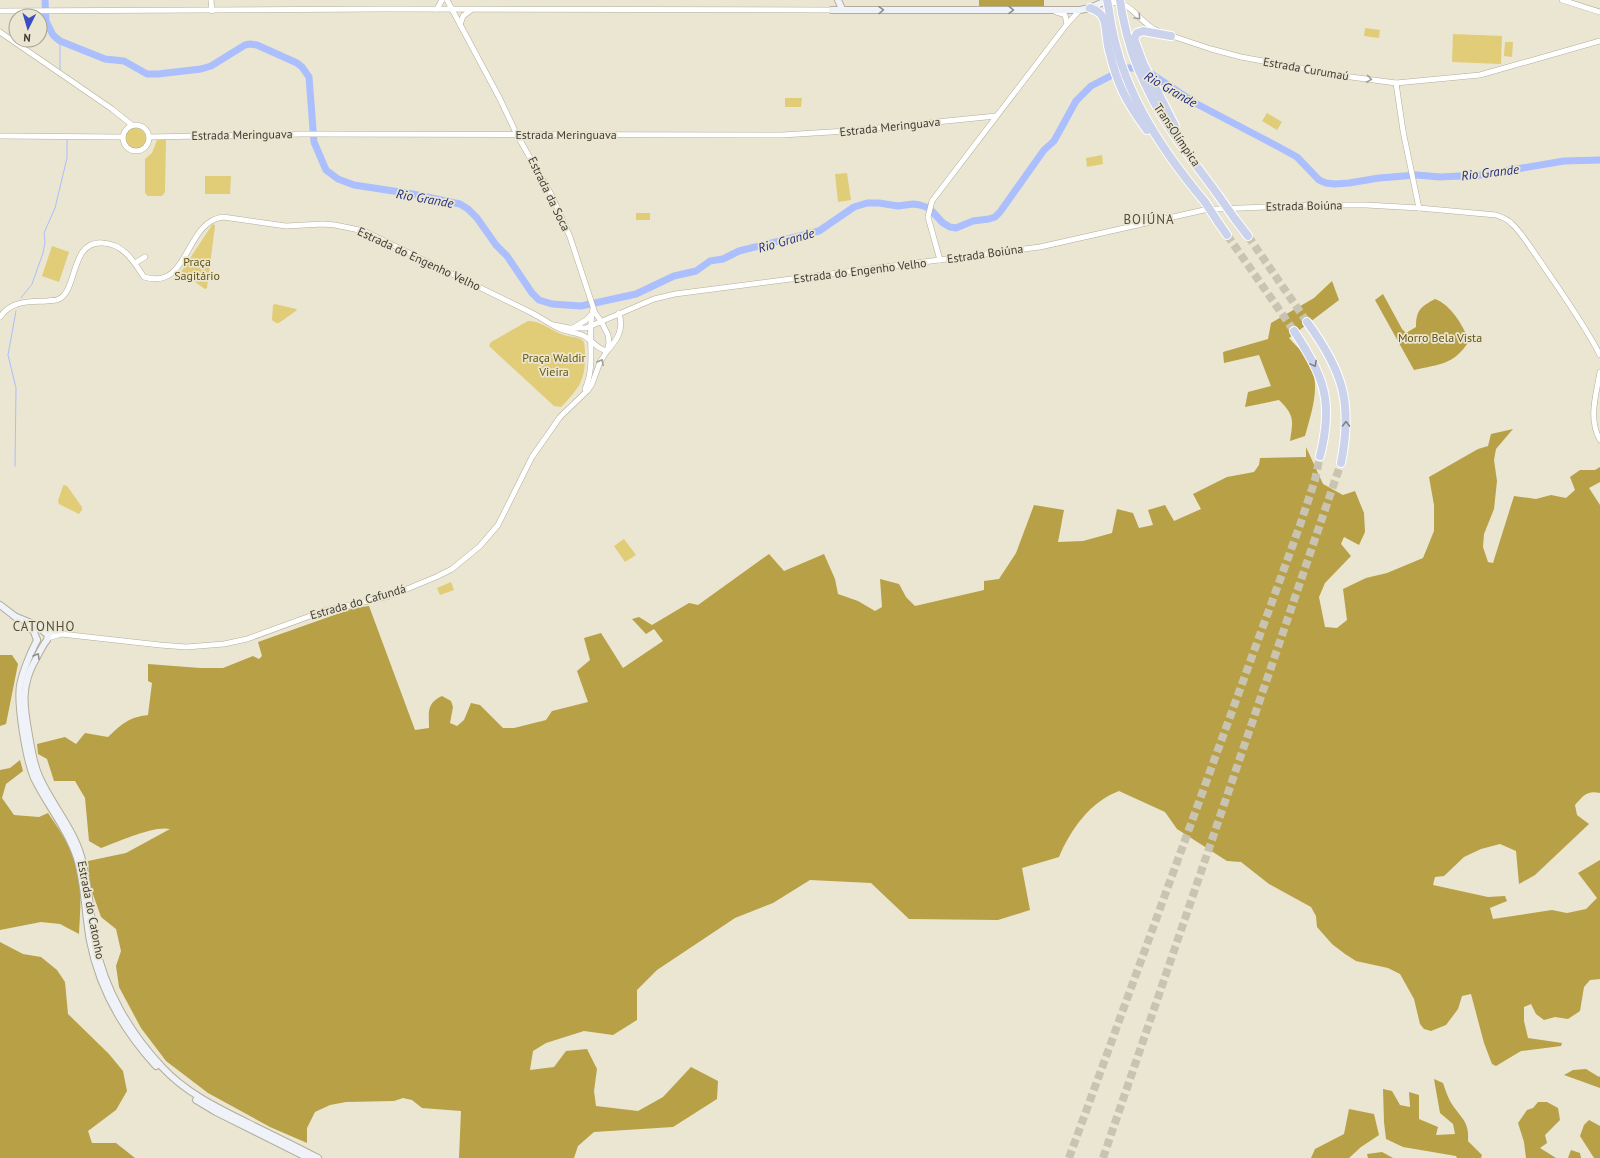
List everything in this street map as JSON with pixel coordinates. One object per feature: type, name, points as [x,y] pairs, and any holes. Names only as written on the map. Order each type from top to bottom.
[{"type":"highway","name":"TransOlímpica","points":[[1120,0],[1122,13],[1139,63],[1156,105],[1248,236]]},
{"type":"highway","name":"TransOlímpica","points":[[1106,1],[1114,41],[1120,61],[1150,127],[1166,152],[1227,235]]},
{"type":"highway","points":[[1090,8],[1099,13],[1104,19],[1111,59],[1117,79],[1126,100],[1186,182],[1194,189]]},
{"type":"highway","points":[[1139,63],[1134,41],[1134,37],[1137,33],[1143,31],[1171,36]]},
{"type":"highway","points":[[1307,322],[1331,356],[1342,388],[1346,409],[1346,427],[1341,463]]},
{"type":"highway","points":[[1294,331],[1311,359],[1323,386],[1326,404],[1326,421],[1325,434],[1320,456]]},
{"type":"main road","points":[[832,10],[838,1],[842,9]]},
{"type":"main road","points":[[832,10],[1053,11],[1080,10],[1090,8],[1106,1]]},
{"type":"main road","name":"Estrada do Cafundá","points":[[0,605],[30,627],[37,638]]},
{"type":"main road","name":"Estrada do Cafundá","points":[[14,616],[36,625]]},
{"type":"main road","points":[[36,625],[44,631],[48,635],[47,640],[41,643],[37,638],[39,632],[44,631],[58,631]]},
{"type":"main road","name":"Estrada do Catonho","points":[[37,638],[22,675],[20,687],[20,701],[26,749],[34,776],[73,845],[80,869],[91,943],[106,991],[117,1014],[136,1042],[158,1069],[196,1100],[216,1112],[308,1158]]},
{"type":"main road","name":"Estrada do Catonho","points":[[47,640],[30,671],[24,692],[27,726],[34,762],[44,786],[76,841],[85,874],[96,944],[110,987],[118,1005],[144,1046],[162,1067],[180,1084],[220,1109],[318,1158]]},
{"type":"street","points":[[212,0],[212,11]]},
{"type":"street","points":[[437,9],[442,0]]},
{"type":"street","name":"Estrada da Soca","points":[[446,0],[547,186],[566,226],[593,310],[601,321]]},
{"type":"street","points":[[1562,0],[1600,12]]},
{"type":"street","name":"Estrada Curumaú","points":[[1106,1],[1124,5],[1147,26],[1171,36],[1211,49],[1241,57],[1351,77],[1396,83],[1480,75],[1600,41]]},
{"type":"street","points":[[0,11],[437,9],[832,10]]},
{"type":"street","points":[[460,25],[463,16],[472,10]]},
{"type":"street","name":"Estrada do Engenho Velho","points":[[554,325],[573,328],[591,326],[654,299],[675,294],[940,260],[928,217],[932,201],[1067,24],[1080,10]]},
{"type":"street","points":[[1053,11],[1065,15],[1067,24]]},
{"type":"street","points":[[0,32],[112,109],[125,120],[129,127]]},
{"type":"street","points":[[1396,83],[1403,132],[1414,181],[1418,208]]},
{"type":"street","name":"Estrada Meringuava","points":[[150,137],[302,134],[782,135],[841,132],[996,116]]},
{"type":"street","points":[[982,118],[987,122],[988,126]]},
{"type":"street","points":[[136,125],[145,128],[150,137],[146,147],[137,152],[129,150],[125,147],[122,137],[129,127],[136,125]]},
{"type":"street","points":[[0,136],[122,137]]},
{"type":"street","name":"Estrada Boiúna","points":[[940,260],[1040,247],[1204,210],[1312,205],[1366,205],[1496,215],[1512,223],[1557,286],[1586,330],[1600,355]]},
{"type":"street","name":"Estrada do Engenho Velho","points":[[0,317],[5,309],[16,304],[59,299],[68,290],[80,256],[93,245],[105,243],[122,250],[135,264],[144,277],[152,279],[164,278],[173,273],[179,266],[197,236],[207,224],[214,218],[221,217],[286,226],[322,224],[345,226],[371,234],[562,330],[579,334],[590,340],[597,348],[608,351]]},
{"type":"street","points":[[135,264],[145,257]]},
{"type":"street","points":[[573,328],[586,320],[593,310]]},
{"type":"street","name":"Estrada da Soca","points":[[591,326],[593,310]]},
{"type":"street","points":[[608,351],[620,334],[622,325],[619,313]]},
{"type":"street","points":[[601,321],[609,340],[608,351]]},
{"type":"street","name":"Estrada do Cafundá","points":[[582,396],[591,374],[591,326]]},
{"type":"street","name":"Estrada do Cafundá","points":[[36,625],[71,634],[160,645],[186,646],[224,644],[248,639],[324,611],[390,596],[436,577],[461,562],[492,532],[503,517],[532,457],[560,417],[592,384],[600,362],[608,351]]},
{"type":"street","points":[[1600,372],[1593,418],[1594,427],[1600,440]]},
{"type":"street","name":"Estrada do Cafundá","points":[[47,640],[56,634],[71,634]]},
{"type":"green space","points":[[979,0],[1044,0],[1044,8],[979,6]]},
{"type":"green space","points":[[1365,28],[1380,30],[1379,38],[1364,36]]},
{"type":"green space","points":[[1453,34],[1502,36],[1501,64],[1452,62]]},
{"type":"green space","points":[[1505,42],[1513,42],[1512,57],[1504,56]]},
{"type":"green space","points":[[785,98],[802,98],[801,107],[785,107]]},
{"type":"green space","points":[[1267,113],[1282,122],[1277,130],[1262,121]]},
{"type":"green space","points":[[135,128],[143,131],[146,139],[143,147],[135,150],[127,147],[124,139],[127,131]]},
{"type":"green space","points":[[165,139],[165,192],[162,196],[148,196],[145,193],[145,159],[152,153],[157,140]]},
{"type":"green space","points":[[1102,155],[1103,164],[1087,167],[1086,158]]},
{"type":"green space","points":[[847,173],[851,200],[838,202],[835,174]]},
{"type":"green space","points":[[205,176],[231,176],[230,194],[205,194]]},
{"type":"green space","points":[[636,213],[650,213],[650,220],[636,220]]},
{"type":"green space","name":"Praça Sagitário","points":[[214,224],[215,226],[207,288],[205,289],[181,272]]},
{"type":"green space","points":[[52,246],[69,252],[59,282],[42,276]]},
{"type":"green space","points":[[1332,281],[1339,300],[1289,338],[1308,359],[1312,368],[1315,387],[1313,407],[1305,436],[1290,441],[1292,419],[1288,410],[1279,400],[1245,407],[1248,392],[1271,386],[1259,355],[1224,363],[1223,352],[1268,339],[1271,323],[1314,298]]},
{"type":"green space","name":"Morro Bela Vista","points":[[1383,294],[1402,329],[1406,333],[1416,327],[1418,313],[1422,307],[1435,299],[1446,306],[1456,316],[1469,341],[1458,355],[1452,359],[1439,365],[1414,370],[1375,300]]},
{"type":"green space","points":[[275,304],[297,310],[279,323],[276,323],[272,320],[273,305]]},
{"type":"green space","name":"Praça Waldir Vieira","points":[[528,321],[538,322],[562,334],[578,338],[584,342],[585,366],[582,380],[572,396],[561,407],[554,406],[489,346],[491,342]]},
{"type":"green space","points":[[1513,429],[1496,449],[1494,460],[1497,481],[1494,509],[1484,534],[1483,547],[1488,562],[1493,563],[1514,496],[1536,499],[1551,495],[1566,498],[1575,490],[1570,477],[1580,470],[1595,470],[1600,467],[1600,482],[1589,488],[1600,505],[1600,793],[1588,793],[1575,805],[1577,815],[1589,824],[1535,875],[1519,884],[1516,851],[1500,844],[1481,849],[1464,857],[1444,876],[1435,877],[1433,885],[1488,897],[1505,896],[1507,901],[1490,908],[1493,919],[1552,910],[1567,913],[1586,909],[1597,898],[1578,873],[1600,860],[1600,979],[1590,980],[1584,987],[1580,1011],[1568,1019],[1555,1017],[1544,1020],[1536,1014],[1531,1004],[1524,1007],[1524,1021],[1528,1038],[1562,1043],[1561,1046],[1521,1051],[1496,1066],[1492,1064],[1484,1043],[1471,994],[1462,996],[1458,1009],[1446,1025],[1431,1031],[1424,1029],[1420,1024],[1414,999],[1400,974],[1388,968],[1356,961],[1345,954],[1332,944],[1317,927],[1316,916],[1311,907],[1269,884],[1241,862],[1227,861],[1177,829],[1165,812],[1119,791],[1099,802],[1090,809],[1069,836],[1059,857],[1022,868],[1030,910],[998,920],[909,919],[871,883],[810,880],[773,903],[735,918],[657,970],[637,990],[637,1020],[613,1035],[584,1031],[546,1043],[533,1051],[530,1070],[554,1067],[566,1051],[587,1049],[597,1069],[594,1091],[596,1106],[638,1111],[663,1097],[691,1067],[718,1081],[717,1099],[673,1127],[594,1132],[578,1146],[574,1158],[459,1158],[461,1111],[422,1108],[412,1100],[403,1098],[394,1101],[346,1102],[330,1105],[315,1112],[307,1128],[307,1143],[270,1127],[208,1093],[166,1061],[141,1028],[119,987],[116,966],[121,951],[116,929],[101,917],[90,886],[88,861],[126,853],[170,829],[155,829],[101,848],[89,841],[85,798],[75,781],[54,781],[47,759],[38,754],[37,744],[65,737],[76,744],[85,733],[108,737],[117,728],[131,719],[148,715],[152,683],[148,681],[148,664],[200,668],[223,668],[253,656],[259,659],[262,656],[258,642],[354,608],[369,606],[415,730],[429,728],[429,713],[431,705],[442,696],[451,701],[453,707],[450,723],[457,726],[464,720],[471,703],[480,705],[503,728],[514,728],[546,720],[552,711],[588,702],[577,671],[590,660],[584,638],[601,633],[623,668],[663,641],[654,629],[646,634],[632,619],[639,617],[652,625],[689,603],[698,605],[769,554],[784,571],[824,554],[835,579],[838,594],[858,601],[875,611],[882,607],[880,579],[899,584],[906,597],[915,606],[984,590],[984,581],[999,579],[1016,553],[1034,505],[1064,510],[1058,542],[1083,541],[1112,533],[1117,509],[1133,513],[1139,528],[1153,525],[1148,510],[1165,505],[1174,521],[1201,509],[1193,494],[1227,477],[1254,472],[1259,465],[1260,458],[1306,457],[1306,447],[1323,484],[1343,495],[1355,491],[1364,513],[1365,532],[1359,545],[1344,537],[1341,544],[1351,556],[1325,583],[1319,597],[1325,627],[1337,628],[1347,620],[1343,589],[1366,578],[1387,573],[1423,558],[1434,531],[1434,505],[1429,477],[1478,449],[1488,446],[1491,434]]},
{"type":"green space","points":[[64,485],[67,486],[82,507],[79,514],[59,504],[58,501]]},
{"type":"green space","points":[[624,539],[636,555],[625,562],[614,546]]},
{"type":"green space","points":[[451,582],[454,590],[440,595],[437,588]]},
{"type":"green space","points":[[0,655],[12,655],[18,664],[6,724],[0,726]]},
{"type":"green space","points":[[20,760],[23,771],[6,784],[2,798],[14,815],[39,817],[48,813],[67,843],[76,862],[80,880],[79,934],[60,924],[41,922],[0,930],[0,770],[10,768]]},
{"type":"green space","points":[[0,942],[23,954],[41,957],[57,970],[65,982],[68,1014],[109,1054],[123,1071],[127,1091],[116,1110],[88,1131],[92,1143],[116,1143],[135,1158],[0,1158]]},
{"type":"green space","points":[[1586,1069],[1599,1077],[1600,1076],[1600,1088],[1564,1075],[1573,1070]]},
{"type":"green space","points":[[1434,1079],[1443,1083],[1450,1101],[1466,1123],[1468,1141],[1482,1155],[1481,1158],[1457,1158],[1456,1156],[1403,1147],[1386,1139],[1383,1089],[1392,1091],[1400,1105],[1410,1107],[1409,1092],[1419,1095],[1419,1119],[1438,1127],[1436,1135],[1455,1134],[1453,1124],[1440,1113]]},
{"type":"green space","points":[[1538,1102],[1547,1102],[1558,1108],[1560,1120],[1545,1135],[1547,1143],[1540,1148],[1556,1158],[1526,1158],[1524,1142],[1518,1123],[1527,1110],[1533,1108]]},
{"type":"green space","points":[[1349,1109],[1374,1114],[1379,1135],[1361,1147],[1349,1158],[1311,1158],[1315,1149],[1344,1134]]},
{"type":"green space","points":[[1589,1120],[1600,1126],[1600,1158],[1594,1158],[1580,1136],[1584,1125]]},
{"type":"green space","points":[[1571,1150],[1580,1153],[1581,1158],[1568,1158]]},
{"type":"green space","points":[[1382,1152],[1393,1158],[1368,1158],[1367,1154]]},
{"type":"waterway","name":"Rio Grande","points":[[45,0],[46,21],[53,35],[60,41],[105,59],[124,61],[147,74],[201,69],[211,66],[245,45],[250,44],[257,45],[297,63],[309,77],[314,142],[326,170],[338,179],[354,185],[413,194],[460,204],[468,209],[477,218],[496,245],[507,256],[532,293],[539,300],[552,304],[581,306],[636,294],[674,276],[696,271],[710,261],[723,259],[739,251],[819,231],[854,207],[867,203],[898,206],[913,204],[920,205],[929,208],[943,223],[950,227],[956,228],[973,221],[995,217],[1044,150],[1054,141],[1076,101],[1091,86],[1128,68],[1136,68],[1150,73],[1195,103],[1297,157],[1319,180],[1326,183],[1349,183],[1379,178],[1417,175],[1469,177],[1564,161],[1600,160]]},
{"type":"waterway","points":[[60,41],[60,70]]},
{"type":"waterway","points":[[21,298],[32,284],[43,253],[45,242],[44,233],[55,208],[67,158],[67,140]]},
{"type":"waterway","points":[[15,466],[16,388],[8,355],[16,311]]},
{"type":"tunnel","points":[[1227,235],[1294,331]]},
{"type":"tunnel","points":[[1248,236],[1307,322]]},
{"type":"tunnel","points":[[1069,1158],[1300,525],[1315,480],[1320,456]]},
{"type":"tunnel","points":[[1103,1158],[1341,463]]},
{"type":"district","name":"BOIÚNA","points":[[1149,219]]},
{"type":"district","name":"CATONHO","points":[[44,626]]}]
